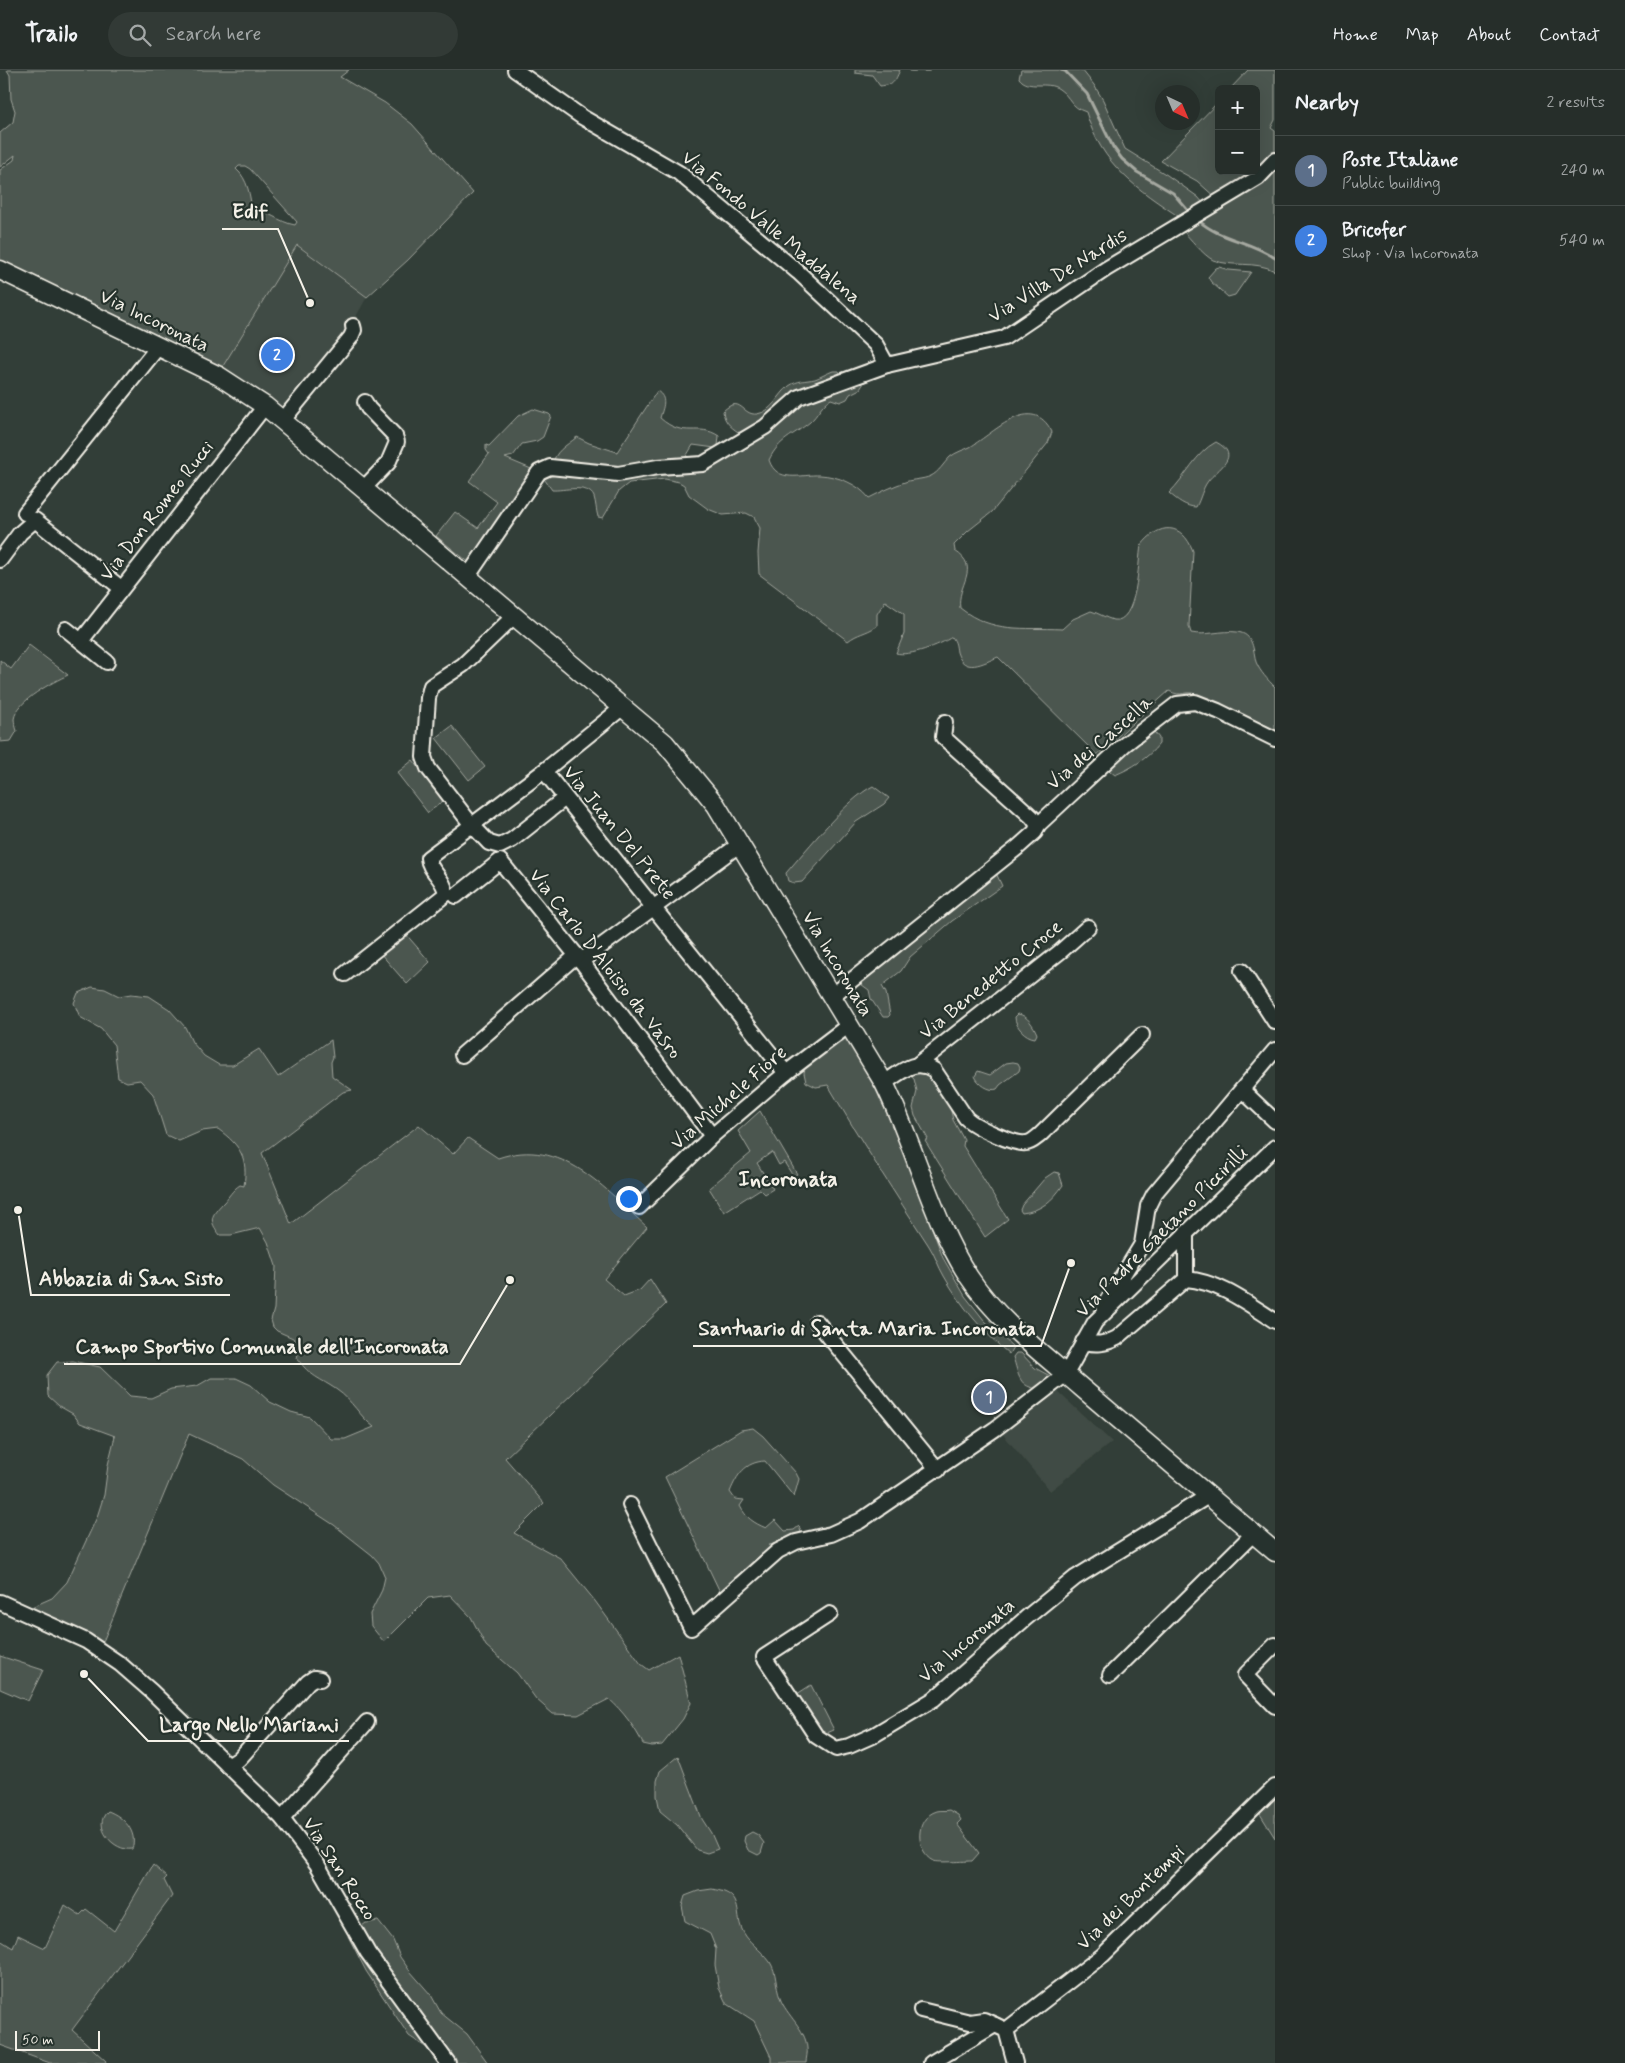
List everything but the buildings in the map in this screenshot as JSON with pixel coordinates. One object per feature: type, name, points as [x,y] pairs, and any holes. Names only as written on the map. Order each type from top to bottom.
[{"type":"main road","name":"Via Incoronata","points":[[0,270],[219,376],[265,406],[665,743],[702,786],[740,844],[884,1084],[897,1109],[940,1220],[968,1276],[986,1301],[1066,1374],[1275,1552]]},
{"type":"street","name":"Via Fondo Valle Maddalena","points":[[515,70],[582,117],[679,173],[798,272],[876,345],[887,365]]},
{"type":"street","name":"Via Villa De Nardis","points":[[468,576],[539,472],[550,467],[618,474],[658,466],[703,464],[764,427],[799,397],[887,365],[1004,338],[1106,269],[1258,178],[1275,160]]},
{"type":"street","points":[[283,420],[351,337],[354,330],[353,326]]},
{"type":"street","points":[[25,513],[158,347]]},
{"type":"street","points":[[364,488],[388,463],[397,442],[395,436],[368,408],[365,402]]},
{"type":"street","name":"Via Don Romeo Rucci","points":[[81,641],[265,406]]},
{"type":"street","points":[[0,560],[20,533],[35,520],[121,588]]},
{"type":"street","points":[[514,616],[462,665],[440,678],[431,686],[429,690],[424,757],[433,775],[471,824],[489,843],[500,846],[512,840],[565,798]]},
{"type":"street","points":[[66,629],[107,662]]},
{"type":"street","name":"Via dei Cascella","points":[[832,996],[1017,848],[1035,832],[1038,825],[1124,745],[1176,704],[1195,702],[1275,739]]},
{"type":"street","points":[[544,771],[623,707]]},
{"type":"street","points":[[945,722],[943,737],[1032,817],[1038,825]]},
{"type":"street","name":"Via Juan Del Prete","points":[[345,974],[446,894],[446,888],[428,864],[428,858],[544,771],[786,1073]]},
{"type":"street","points":[[462,1055],[579,958],[740,844]]},
{"type":"street","name":"Via Carlo D'Aloisio da Vasro","points":[[456,896],[500,861],[579,958],[712,1136]]},
{"type":"street","name":"Via Benedetto Croce","points":[[884,1084],[918,1064],[1061,951],[1088,926]]},
{"type":"street","points":[[1242,971],[1275,1022]]},
{"type":"street","name":"Via Michele Fiore","points":[[639,1207],[712,1136],[786,1073],[849,1026]]},
{"type":"street","points":[[918,1064],[926,1065],[934,1070],[972,1124],[1018,1143],[1028,1143],[1040,1135],[1142,1035]]},
{"type":"street","points":[[1095,1322],[1142,1244],[1148,1206],[1154,1194],[1275,1050]]},
{"type":"street","points":[[1242,1090],[1275,1121]]},
{"type":"street","name":"Via Padre Gaetano Piccirilli","points":[[1066,1374],[1095,1322],[1275,1147]]},
{"type":"street","points":[[1186,1233],[1186,1279]]},
{"type":"street","points":[[1083,1342],[1107,1343],[1117,1338],[1186,1279],[1201,1280],[1228,1291],[1275,1321]]},
{"type":"street","points":[[817,1322],[938,1470]]},
{"type":"street","points":[[630,1505],[691,1628],[778,1550],[787,1545],[830,1534],[860,1521],[872,1511],[938,1470],[1066,1374]]},
{"type":"street","name":"Via Incoronata","points":[[830,1614],[764,1657],[816,1736],[836,1749],[849,1746],[874,1734],[934,1698],[1075,1578],[1208,1496]]},
{"type":"street","points":[[1110,1675],[1253,1534]]},
{"type":"street","name":"Via San Rocco","points":[[1,1606],[86,1641],[120,1664],[151,1691],[282,1818],[317,1864],[368,1953],[448,2063]]},
{"type":"street","points":[[1275,1646],[1244,1674],[1275,1706]]},
{"type":"street","points":[[228,1766],[239,1759],[308,1682],[314,1678],[320,1679]]},
{"type":"street","points":[[282,1818],[367,1722]]},
{"type":"street","name":"Via dei Bontempi","points":[[932,2063],[1001,2028],[1103,1955],[1275,1786]]},
{"type":"street","points":[[920,2010],[970,2022],[984,2020],[1001,2028],[1015,2063]]},
{"type":"shaded area","points":[[7,70],[349,70],[340,77],[385,103],[412,124],[473,193],[408,260],[367,297],[297,245],[223,366],[215,371],[0,263],[0,170],[14,160],[15,155],[0,167],[0,133],[13,122],[15,111],[11,99],[10,75]],"holes":[[[239,166],[245,166],[250,169],[297,222],[295,225],[264,212],[252,210],[246,183],[236,169]]]},
{"type":"shaded area","points":[[855,70],[900,70],[893,82],[880,86],[872,75],[855,73]]},
{"type":"shaded area","points":[[1021,70],[1082,70],[1103,100],[1125,149],[1167,175],[1198,197],[1204,204],[1181,218],[1150,197],[1111,161],[1101,147],[1086,112],[1074,105],[1063,92],[1054,86],[1033,85],[1023,82],[1019,78]]},
{"type":"shaded area","points":[[1248,70],[1275,70],[1275,120],[1271,128],[1275,131],[1275,152],[1260,169],[1260,85],[1234,85]]},
{"type":"shaded area","points":[[1215,105],[1215,175],[1250,175],[1216,198],[1197,181],[1161,161],[1191,130],[1200,130],[1200,121]]},
{"type":"shaded area","points":[[1275,170],[1275,271],[1259,266],[1228,264],[1213,260],[1182,230]]},
{"type":"shaded area","points":[[297,245],[367,297],[349,329],[282,411],[215,371],[223,366]]},
{"type":"shaded area","points":[[1219,267],[1251,272],[1235,295],[1228,297],[1208,277]]},
{"type":"shaded area","points":[[833,371],[839,371],[841,377],[743,435],[725,419],[723,411],[729,406],[738,405],[752,414],[762,413],[771,407],[792,384],[815,379]]},
{"type":"shaded area","points":[[868,377],[860,389],[850,394],[847,399],[840,402],[831,399],[828,401],[810,422],[777,447],[769,460],[778,472],[790,476],[820,475],[841,479],[859,489],[869,498],[908,481],[931,476],[952,455],[970,447],[1002,425],[1024,415],[1034,415],[1044,421],[1052,432],[1048,443],[992,512],[954,545],[955,551],[963,557],[967,564],[966,577],[961,592],[960,608],[984,622],[1009,628],[1062,629],[1073,619],[1091,611],[1113,620],[1121,619],[1128,613],[1132,602],[1141,546],[1148,538],[1162,529],[1176,530],[1188,541],[1193,551],[1189,626],[1191,633],[1237,632],[1243,633],[1250,639],[1258,666],[1264,676],[1275,687],[1275,735],[1195,694],[1177,694],[1169,691],[1097,755],[998,657],[975,665],[964,663],[960,659],[952,637],[924,650],[902,654],[896,653],[904,634],[904,614],[885,601],[877,614],[877,626],[848,641],[759,574],[760,528],[754,517],[746,513],[723,515],[708,509],[689,495],[684,485],[665,479],[629,483],[619,491],[603,518],[598,517],[594,497],[591,493],[581,489],[552,490],[542,476],[547,471],[701,467],[800,399]]},
{"type":"shaded area","points":[[657,391],[664,400],[660,418],[669,425],[684,430],[711,432],[719,436],[718,446],[715,448],[693,445],[684,460],[633,470],[552,467],[558,453],[577,437],[617,452]]},
{"type":"shaded area","points":[[533,409],[551,416],[543,437],[537,441],[522,444],[513,456],[505,458],[536,471],[471,564],[436,536],[455,512],[478,528],[497,502],[469,481],[489,454],[486,450],[486,445],[489,446],[518,416]]},
{"type":"shaded area","points":[[1216,442],[1224,447],[1227,452],[1226,462],[1206,484],[1196,507],[1182,503],[1169,493],[1202,452]]},
{"type":"shaded area","points":[[29,645],[68,675],[36,692],[28,699],[17,712],[14,719],[17,731],[11,741],[0,742],[0,660],[11,669]]},
{"type":"shaded area","points":[[452,726],[485,767],[469,780],[436,738]]},
{"type":"shaded area","points":[[1151,728],[1159,738],[1159,744],[1150,754],[1133,766],[1115,775],[1105,767]]},
{"type":"shaded area","points":[[413,760],[444,800],[428,813],[397,773]]},
{"type":"shaded area","points":[[873,786],[889,798],[884,804],[856,822],[802,882],[794,883],[788,881],[786,873],[816,838],[851,802]]},
{"type":"shaded area","points":[[996,873],[1002,886],[952,921],[910,957],[901,971],[882,986],[886,993],[890,1015],[883,1017],[871,999],[869,990],[858,982]]},
{"type":"shaded area","points":[[404,932],[430,962],[407,984],[380,953]]},
{"type":"shaded area","points":[[92,987],[105,989],[119,996],[131,994],[149,996],[169,1009],[185,1027],[192,1042],[204,1056],[219,1065],[233,1065],[259,1049],[278,1077],[331,1040],[333,1057],[331,1062],[332,1076],[352,1090],[343,1092],[262,1153],[291,1224],[419,1125],[453,1154],[468,1138],[498,1158],[521,1153],[542,1154],[562,1160],[581,1170],[598,1183],[647,1227],[604,1279],[624,1296],[640,1290],[650,1279],[666,1304],[505,1458],[544,1503],[514,1533],[560,1558],[595,1601],[641,1664],[649,1670],[678,1654],[691,1703],[683,1719],[662,1745],[652,1746],[643,1744],[628,1720],[609,1699],[578,1715],[553,1714],[536,1699],[517,1673],[486,1646],[471,1617],[450,1595],[428,1598],[384,1642],[371,1626],[370,1614],[382,1590],[385,1577],[379,1563],[372,1555],[334,1525],[273,1485],[243,1459],[189,1434],[102,1644],[27,1609],[52,1598],[67,1582],[97,1517],[104,1495],[108,1465],[115,1436],[80,1423],[73,1414],[59,1406],[48,1396],[47,1375],[57,1362],[73,1361],[100,1367],[130,1396],[151,1398],[171,1389],[197,1386],[211,1378],[236,1378],[251,1385],[270,1402],[291,1412],[310,1417],[331,1439],[345,1439],[374,1427],[342,1394],[306,1369],[297,1358],[300,1346],[293,1338],[277,1331],[273,1327],[271,1320],[274,1309],[276,1266],[268,1242],[260,1228],[231,1235],[220,1235],[214,1226],[213,1218],[216,1211],[235,1189],[240,1185],[244,1186],[245,1168],[241,1153],[232,1141],[218,1129],[202,1131],[179,1141],[166,1135],[153,1094],[140,1080],[127,1082],[118,1078],[114,1045],[101,1029],[80,1017],[74,1003],[78,993]]},
{"type":"shaded area","points":[[1018,1014],[1024,1016],[1032,1024],[1037,1034],[1035,1038],[1028,1036],[1019,1027],[1015,1020]]},
{"type":"shaded area","points":[[846,1034],[876,1090],[904,1151],[943,1258],[965,1296],[984,1320],[1013,1347],[1009,1354],[981,1328],[958,1298],[931,1249],[828,1085],[816,1087],[806,1082],[805,1067]]},
{"type":"shaded area","points":[[1006,1063],[1018,1063],[1019,1071],[997,1089],[984,1087],[975,1076],[978,1071],[990,1075]]},
{"type":"shaded area","points":[[923,1066],[948,1097],[953,1120],[964,1140],[963,1146],[1008,1219],[985,1237],[925,1141],[928,1139],[915,1116],[913,1108],[917,1091],[914,1079],[908,1074]]},
{"type":"shaded area","points":[[760,1111],[797,1174],[793,1176],[784,1162],[779,1165],[772,1152],[757,1163],[773,1189],[765,1194],[760,1189],[724,1212],[709,1188],[751,1153],[738,1131]]},
{"type":"shaded area","points":[[1054,1172],[1059,1173],[1063,1185],[1051,1200],[1041,1207],[1022,1213],[1020,1210],[1022,1205],[1045,1178]]},
{"type":"shaded area","points":[[1016,1353],[1021,1353],[1035,1368],[1052,1377],[1041,1389],[1028,1386],[1018,1375],[1013,1357]]},
{"type":"shaded area","points":[[1055,1389],[1112,1442],[1050,1491],[1001,1432]]},
{"type":"shaded area","points":[[753,1428],[763,1436],[796,1473],[799,1479],[794,1497],[765,1461],[752,1464],[743,1470],[730,1492],[735,1499],[744,1500],[740,1506],[742,1510],[751,1520],[758,1524],[766,1528],[775,1520],[785,1531],[794,1530],[799,1526],[801,1532],[779,1543],[769,1545],[771,1548],[721,1594],[665,1477],[741,1430]]},
{"type":"shaded area","points":[[0,1656],[43,1670],[28,1701],[0,1689]]},
{"type":"shaded area","points":[[811,1685],[834,1730],[822,1735],[797,1694]]},
{"type":"shaded area","points":[[678,1756],[702,1819],[718,1849],[707,1853],[697,1850],[677,1825],[660,1811],[657,1781],[660,1771]]},
{"type":"shaded area","points":[[1275,1791],[1275,1838],[1257,1809]]},
{"type":"shaded area","points":[[949,1810],[958,1815],[961,1820],[957,1824],[979,1853],[972,1861],[936,1862],[923,1850],[920,1835],[924,1820],[937,1811]]},
{"type":"shaded area","points":[[108,1811],[119,1817],[128,1826],[133,1837],[132,1849],[118,1846],[107,1837],[102,1824],[103,1817]]},
{"type":"shaded area","points":[[752,1832],[758,1835],[764,1843],[761,1853],[758,1855],[748,1850],[744,1841],[745,1836]]},
{"type":"shaded area","points":[[153,1865],[167,1877],[164,1880],[172,1896],[72,2030],[106,2061],[105,2063],[50,2063],[0,2045],[0,1940],[13,1948],[18,1935],[45,1948],[65,1905],[80,1915],[86,1909],[114,1931]]},
{"type":"shaded area","points":[[712,1889],[725,1892],[733,1898],[743,1932],[770,1962],[774,1970],[780,1998],[800,2028],[806,2041],[806,2063],[771,2063],[771,2057],[754,2021],[726,2003],[719,1988],[715,1965],[716,1949],[710,1934],[685,1921],[682,1906],[685,1896],[698,1891]]},
{"type":"shaded area","points":[[378,1921],[393,1940],[400,1957],[431,1995],[441,2013],[467,2034],[488,2063],[440,2063],[427,2048],[409,2036],[366,1971],[348,1936],[366,1923]]},
{"type":"waterway","points":[[911,70],[929,70]]},
{"type":"waterway","points":[[1061,70],[1065,71],[1087,94],[1113,147],[1122,159],[1137,172],[1173,193],[1191,214]]},
{"type":"waterway","points":[[1198,220],[1216,232],[1266,252],[1275,258]]},
{"type":"place","name":"Edif","points":[[310,303]]},
{"type":"place","name":"Bricofer","points":[[277,355]]},
{"type":"place","name":"Abbazia di San Sisto","points":[[18,1210]]},
{"type":"place","name":"Santuario di Santa Maria Incoronata","points":[[1071,1263]]},
{"type":"place","name":"Campo Sportivo Comunale dell'Incoronata","points":[[510,1280]]},
{"type":"place","name":"Poste Italiane","points":[[989,1397]]},
{"type":"place","name":"Largo Nello Mariani","points":[[84,1674]]},
{"type":"district","name":"Incoronata","points":[[788,1180]]}]
